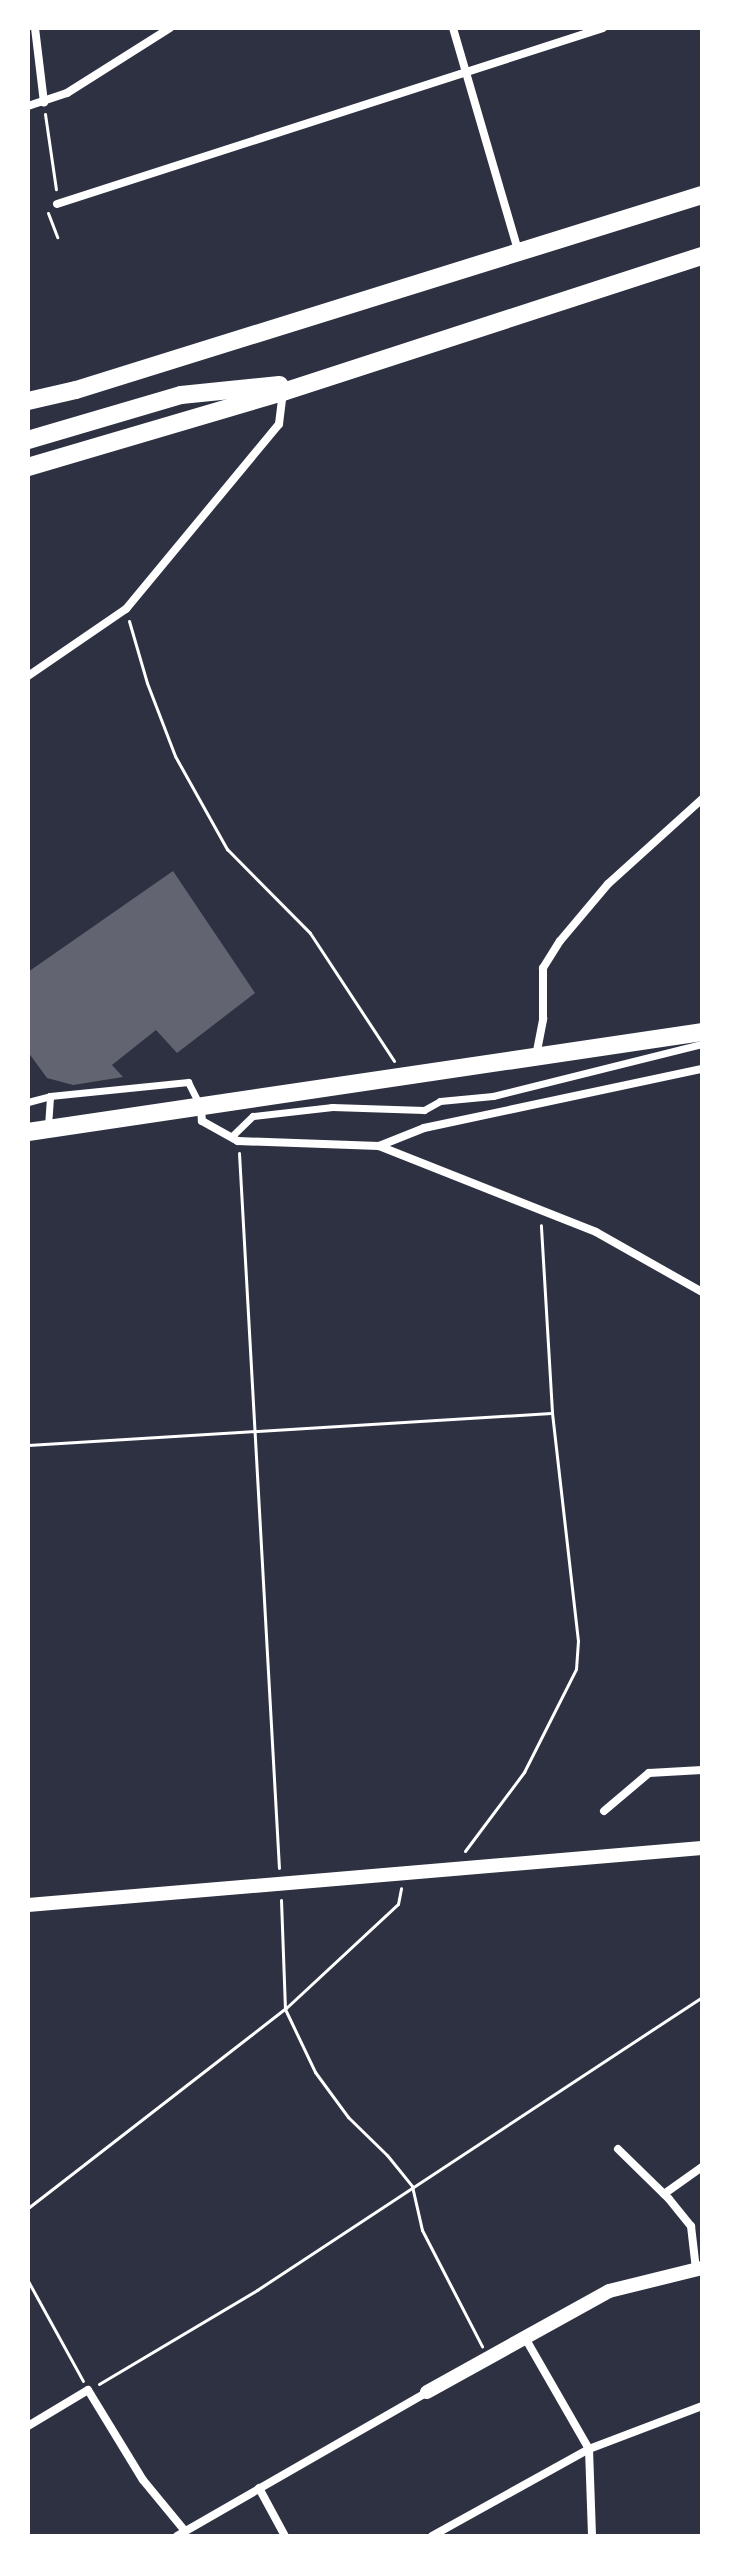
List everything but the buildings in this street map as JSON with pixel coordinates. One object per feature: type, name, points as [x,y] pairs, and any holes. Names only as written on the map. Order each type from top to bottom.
[{"type":"highway","points":[[28,401],[76,390],[702,195]]},
{"type":"highway","points":[[673,204],[702,204]]},
{"type":"highway","points":[[28,467],[283,392],[702,256]]},
{"type":"highway","points":[[28,440],[181,395],[317,381]]},
{"type":"highway","points":[[28,1132],[702,1032]]},
{"type":"street","points":[[35,28],[44,102]]},
{"type":"street","points":[[28,106],[67,93],[170,28]]},
{"type":"street","points":[[453,28],[518,251]]},
{"type":"street","points":[[57,204],[603,28]]},
{"type":"street","points":[[28,676],[126,609],[279,424],[283,392]]},
{"type":"street","points":[[536,1056],[543,1019],[543,968],[560,941],[608,884],[702,799]]},
{"type":"street","points":[[235,1139],[253,1116],[332,1107],[424,1110],[440,1101],[493,1096],[702,1044]]},
{"type":"street","points":[[379,1146],[424,1128],[702,1069]]},
{"type":"street","points":[[28,1102],[50,1096],[188,1082],[201,1107],[202,1121],[235,1139],[379,1146],[596,1232],[702,1292]]},
{"type":"street","points":[[48,1128],[50,1096]]},
{"type":"street","points":[[604,1811],[649,1773],[702,1770]]},
{"type":"street","points":[[28,1905],[702,1848]]},
{"type":"street","points":[[28,2426],[88,2390],[143,2480],[181,2533],[487,2356],[609,2291],[699,2269],[691,2226],[664,2194],[618,2149]]},
{"type":"street","points":[[664,2194],[702,2167]]},
{"type":"street","points":[[524,2336],[589,2449],[592,2536]]},
{"type":"street","points":[[432,2536],[589,2449],[702,2406]]},
{"type":"street","points":[[259,2488],[285,2536]]},
{"type":"path","points":[[44,102],[57,204],[48,213],[57,237]]},
{"type":"path","points":[[126,609],[147,683],[175,756],[227,849],[310,933],[403,1075]]},
{"type":"path","points":[[235,1139],[285,2009],[315,2072],[348,2117],[412,2186],[422,2230],[487,2356]]},
{"type":"path","points":[[459,1869],[467,1845],[524,1772],[576,1669],[578,1641],[552,1412],[540,1209]]},
{"type":"path","points":[[28,1445],[552,1412]]},
{"type":"path","points":[[28,2208],[285,2009],[398,1904],[402,1874]]},
{"type":"path","points":[[28,2281],[88,2390],[257,2290],[702,1997]]}]
